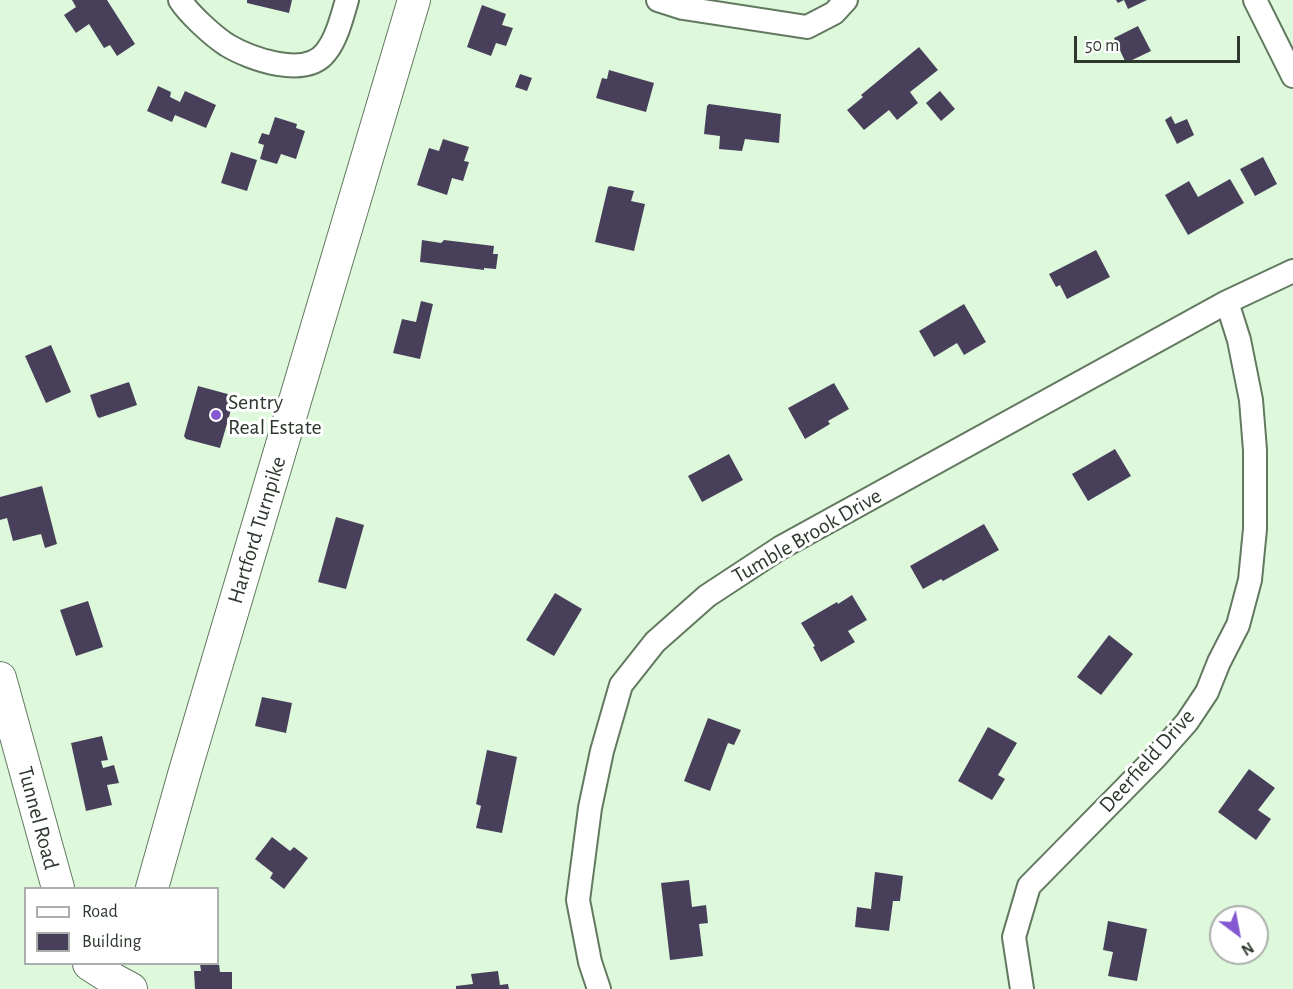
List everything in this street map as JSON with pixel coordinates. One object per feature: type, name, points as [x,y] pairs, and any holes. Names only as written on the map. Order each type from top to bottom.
[{"type":"main road","name":"Hartford Turnpike","points":[[152,887],[414,0]]},
{"type":"main road","name":"Tunnel Road","points":[[0,678],[58,887]]},
{"type":"main road","points":[[92,965],[131,989],[135,965]]},
{"type":"street","points":[[180,0],[188,11],[225,44],[256,59],[290,66],[313,63],[326,53],[339,28],[347,0]]},
{"type":"street","points":[[658,0],[683,8],[807,27],[834,13],[846,0]]},
{"type":"street","points":[[1255,0],[1293,76]]},
{"type":"street","name":"Tumble Brook Drive","points":[[599,989],[590,962],[578,900],[590,808],[602,751],[621,684],[655,642],[706,596],[780,548],[1227,302],[1293,271]]},
{"type":"street","name":"Deerfield Drive","points":[[1022,989],[1014,937],[1029,886],[1156,757],[1187,722],[1207,692],[1238,625],[1250,580],[1255,529],[1255,450],[1251,400],[1239,340],[1227,302]]},
{"type":"building","points":[[72,0],[107,0],[135,44],[117,56],[110,45],[104,48],[89,24],[76,33],[64,15],[76,7]]},
{"type":"building","points":[[247,0],[292,0],[289,13],[247,3]]},
{"type":"building","points":[[1124,0],[1147,0],[1128,9]]},
{"type":"building","points":[[482,5],[506,14],[502,25],[513,28],[506,46],[496,43],[491,56],[467,47]]},
{"type":"building","points":[[1138,26],[1151,51],[1126,63],[1114,38]]},
{"type":"building","points":[[919,47],[938,70],[910,92],[918,103],[897,120],[889,110],[864,130],[847,110],[863,97],[861,95]]},
{"type":"building","points":[[609,70],[654,83],[646,112],[596,98],[602,78],[607,79]]},
{"type":"building","points":[[520,74],[532,78],[527,91],[515,87]]},
{"type":"building","points":[[158,86],[171,92],[170,97],[180,102],[185,91],[216,105],[206,128],[175,115],[172,122],[147,111]]},
{"type":"building","points":[[940,91],[955,109],[941,121],[926,103]]},
{"type":"building","points":[[709,104],[781,114],[779,143],[745,139],[742,151],[719,149],[720,136],[704,134]]},
{"type":"building","points":[[1171,116],[1175,124],[1187,119],[1194,135],[1177,144],[1165,120]]},
{"type":"building","points":[[275,117],[297,124],[296,128],[305,131],[296,159],[281,154],[277,164],[260,159],[264,145],[258,143],[262,133],[269,135]]},
{"type":"building","points":[[443,139],[469,147],[464,161],[469,162],[463,181],[452,178],[447,195],[417,185],[429,148],[439,151]]},
{"type":"building","points":[[231,152],[257,160],[247,191],[221,183]]},
{"type":"building","points":[[1263,157],[1277,184],[1255,196],[1240,169]]},
{"type":"building","points":[[1230,179],[1244,203],[1188,235],[1165,195],[1189,181],[1198,197]]},
{"type":"building","points":[[610,186],[634,191],[631,201],[645,204],[634,251],[595,242]]},
{"type":"building","points":[[422,240],[441,243],[444,240],[494,246],[493,254],[498,254],[496,269],[484,268],[484,270],[420,262]]},
{"type":"building","points":[[1096,250],[1110,277],[1067,299],[1060,285],[1056,287],[1049,274]]},
{"type":"building","points":[[421,301],[433,304],[420,359],[393,353],[402,319],[416,322]]},
{"type":"building","points":[[964,304],[986,342],[964,355],[957,343],[934,357],[919,331]]},
{"type":"building","points":[[51,345],[71,392],[46,403],[25,356]]},
{"type":"building","points":[[129,382],[137,405],[99,418],[90,395]]},
{"type":"building","points":[[834,383],[849,409],[828,421],[830,424],[805,439],[788,408]]},
{"type":"building","points":[[198,386],[235,396],[220,448],[186,439],[184,436]]},
{"type":"building","points":[[1115,449],[1131,476],[1088,501],[1072,474]]},
{"type":"building","points":[[729,454],[743,480],[702,502],[688,476]]},
{"type":"building","points":[[42,486],[57,544],[45,548],[41,534],[13,541],[7,518],[0,520],[0,497]]},
{"type":"building","points":[[336,517],[364,525],[346,589],[318,582]]},
{"type":"building","points":[[984,524],[999,550],[943,581],[941,579],[923,589],[910,566]]},
{"type":"building","points":[[555,593],[582,609],[554,656],[526,640]]},
{"type":"building","points":[[852,595],[867,620],[848,631],[855,642],[821,662],[813,647],[815,646],[801,623]]},
{"type":"building","points":[[88,601],[103,647],[76,656],[60,610]]},
{"type":"building","points":[[1109,635],[1133,654],[1101,695],[1077,677]]},
{"type":"building","points":[[262,697],[292,703],[286,733],[255,726]]},
{"type":"building","points":[[708,718],[741,730],[734,745],[728,743],[710,791],[684,781]]},
{"type":"building","points":[[988,727],[1017,743],[998,775],[1005,779],[992,800],[958,781]]},
{"type":"building","points":[[102,736],[108,760],[101,761],[103,768],[114,765],[119,783],[107,785],[112,805],[86,811],[71,743]]},
{"type":"building","points":[[487,750],[517,757],[502,833],[476,828],[481,806],[476,804]]},
{"type":"building","points":[[1249,769],[1275,788],[1258,810],[1271,819],[1256,840],[1218,812]]},
{"type":"building","points":[[272,837],[290,851],[294,847],[308,858],[284,889],[270,878],[273,873],[255,859]]},
{"type":"building","points":[[875,872],[903,876],[900,901],[893,901],[889,931],[855,927],[857,907],[871,909]]},
{"type":"building","points":[[689,880],[692,907],[706,905],[708,923],[699,924],[703,956],[670,960],[661,883]]},
{"type":"building","points":[[1108,921],[1147,929],[1137,981],[1108,976],[1113,952],[1103,950]]},
{"type":"building","points":[[219,964],[220,972],[232,972],[232,989],[195,989],[194,971],[201,971],[200,965]]},
{"type":"building","points":[[498,971],[500,985],[508,984],[509,989],[456,989],[456,986],[473,984],[471,974]]},
{"type":"place","name":"Sentry Real Estate","points":[[216,415]]}]
